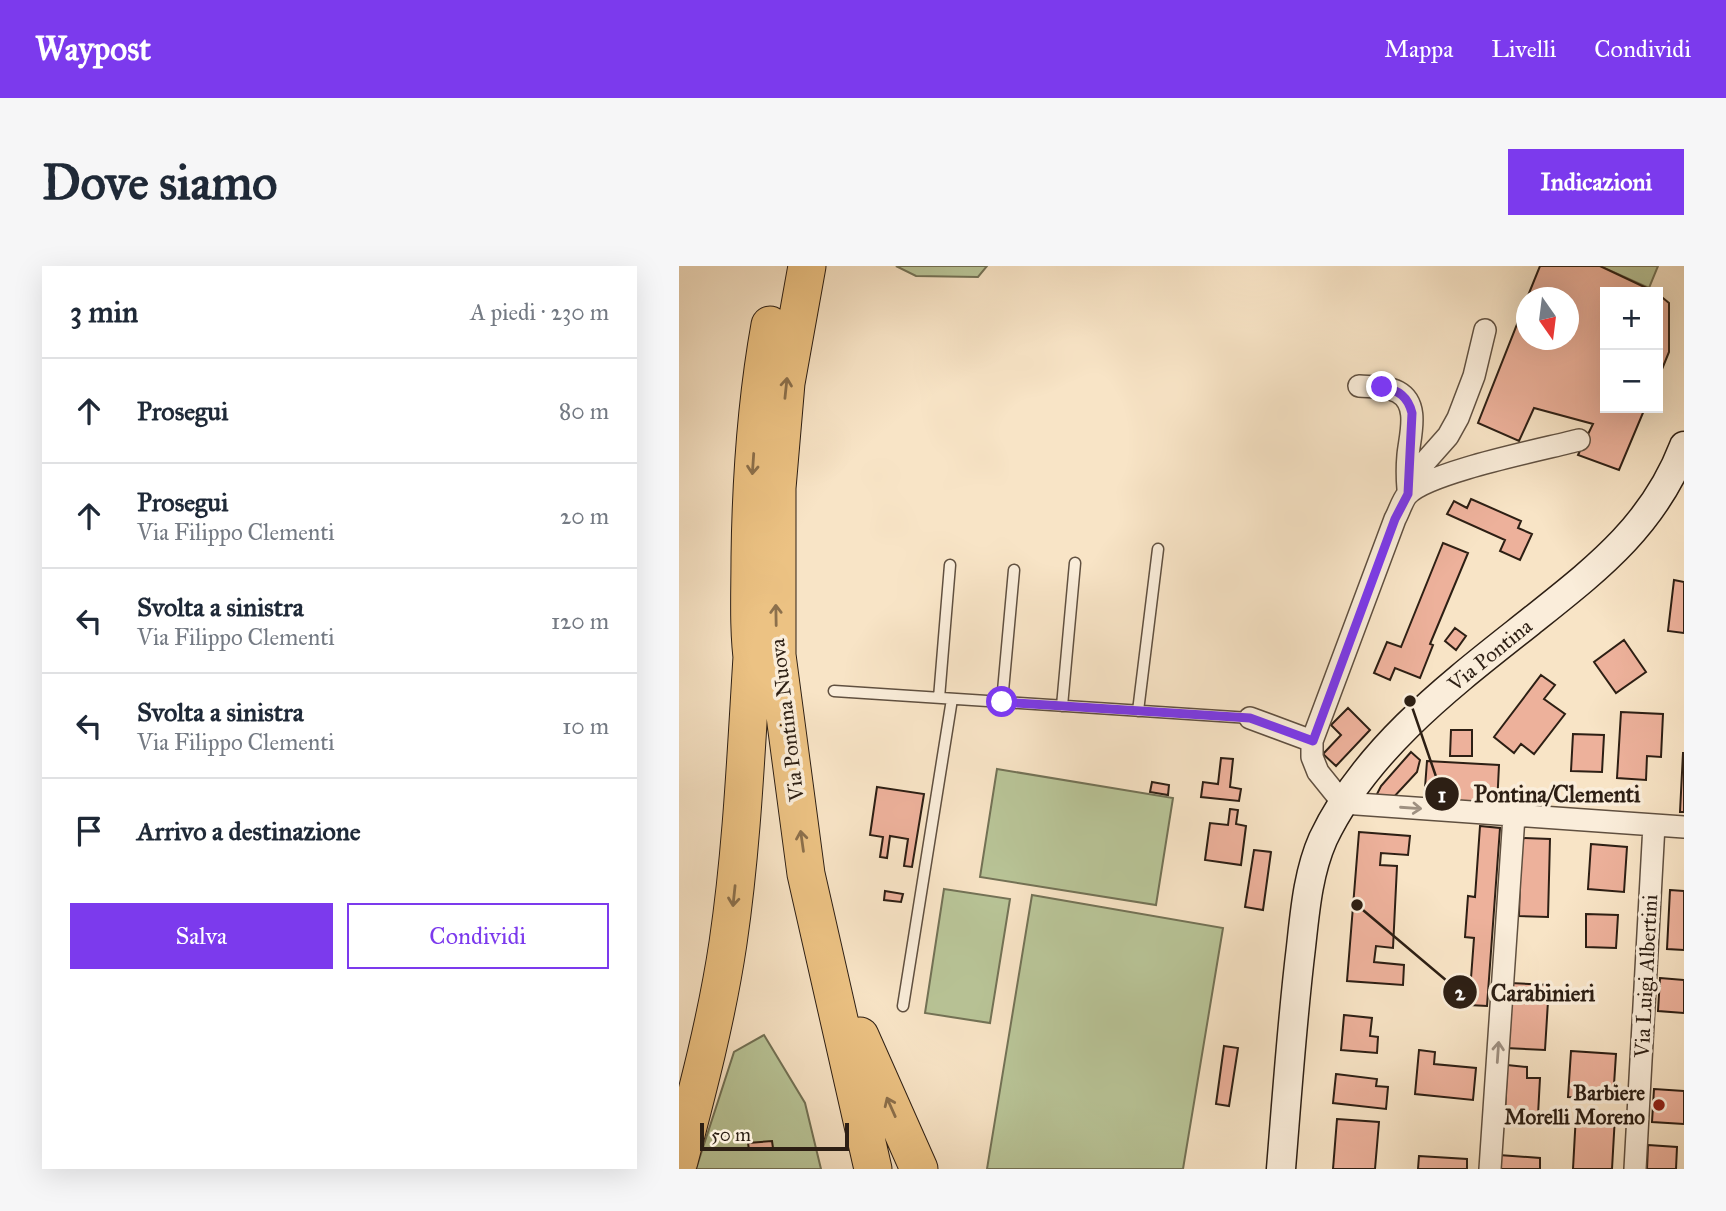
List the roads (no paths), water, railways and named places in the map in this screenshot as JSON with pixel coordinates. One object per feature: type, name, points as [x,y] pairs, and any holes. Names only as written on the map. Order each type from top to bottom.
[{"type":"highway","name":"Via Pontina Nuova","points":[[782,266],[759,384],[750,587],[752,657],[778,851],[848,1169]]},
{"type":"highway","name":"Via Pontina Nuova","points":[[807,266],[786,383],[777,488],[777,655],[806,874],[873,1169]]},
{"type":"highway","points":[[679,1161],[710,1043],[728,943],[740,838],[752,657]]},
{"type":"highway","points":[[825,956],[919,1169]]},
{"type":"street","points":[[1485,330],[1474,376],[1458,418],[1448,436],[1417,471],[1395,519],[1313,741],[1313,757],[1318,772],[1343,803],[1684,827]]},
{"type":"street","points":[[1359,386],[1396,391],[1402,394],[1410,405],[1412,421],[1408,494]]},
{"type":"street","points":[[1408,494],[1430,481],[1463,469],[1579,440]]},
{"type":"street","name":"Via Pontina","points":[[1281,1169],[1297,978],[1307,900],[1319,850],[1343,803],[1389,746],[1427,708],[1593,573],[1626,541],[1657,499],[1684,446]]},
{"type":"street","points":[[1250,718],[1313,741]]},
{"type":"street","points":[[1490,1169],[1514,816]]},
{"type":"street","name":"Via Luigi Albertini","points":[[1635,1169],[1654,825]]},
{"type":"lane","points":[[1138,711],[1158,549]]},
{"type":"lane","points":[[1062,706],[1076,564]]},
{"type":"lane","points":[[939,698],[950,565]]},
{"type":"lane","points":[[1002,702],[1014,570]]},
{"type":"lane","points":[[834,691],[1250,718]]},
{"type":"lane","points":[[903,1006],[953,699]]},
{"type":"place","name":"Pontina/Clementi","points":[[1410,701]]},
{"type":"place","name":"Carabinieri","points":[[1357,905]]},
{"type":"place","name":"Barbiere Morelli Moreno","points":[[1659,1105]]}]
